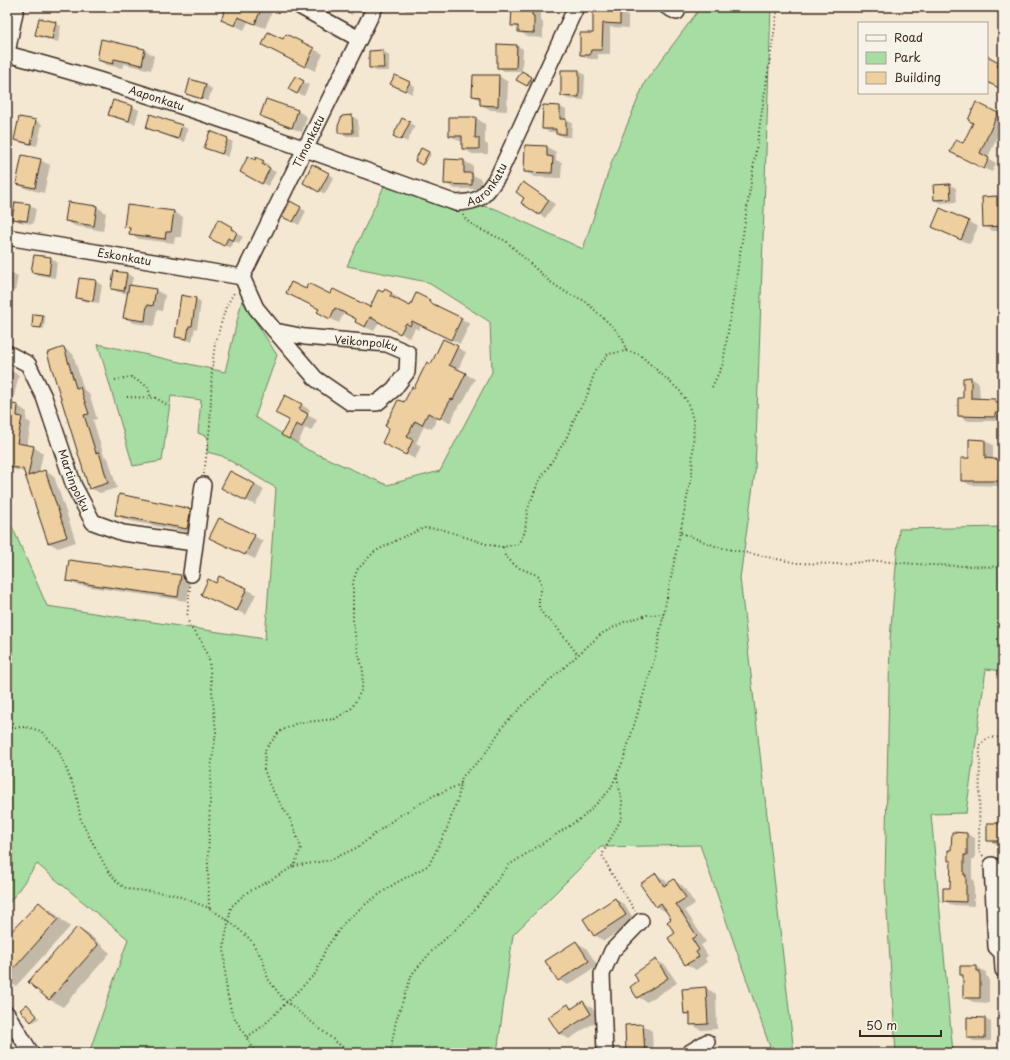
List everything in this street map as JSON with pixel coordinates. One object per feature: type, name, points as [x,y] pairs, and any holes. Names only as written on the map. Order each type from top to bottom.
[{"type":"street","points":[[7,53],[16,7]]},
{"type":"street","points":[[301,7],[359,39]]},
{"type":"street","name":"Timonkatu","points":[[242,277],[375,7]]},
{"type":"street","name":"Aaronkatu","points":[[305,149],[456,203],[468,203],[480,200],[498,176],[576,7]]},
{"type":"street","name":"Aaponkatu","points":[[7,53],[159,99],[305,149]]},
{"type":"street","name":"Eskonkatu","points":[[7,237],[242,277]]},
{"type":"street","name":"Veikonpolku","points":[[242,277],[256,308],[275,331],[316,379],[351,403],[377,403],[394,389],[407,372],[408,353],[387,344],[305,337],[275,331]]},
{"type":"street","name":"Martinpolku","points":[[7,353],[28,364],[44,397],[74,486],[93,522],[123,533],[194,543]]},
{"type":"street","points":[[191,574],[202,485]]},
{"type":"street","points":[[992,865],[996,947],[1002,953],[1003,970]]},
{"type":"street","points":[[605,1053],[602,974],[612,951],[641,921]]},
{"type":"street","points":[[7,1014],[31,1053]]},
{"type":"street","points":[[690,1053],[707,1042]]},
{"type":"path","points":[[712,387],[723,364],[778,7]]},
{"type":"path","points":[[456,203],[466,220],[479,229],[506,241],[549,281],[567,293],[585,301],[614,328],[623,339],[626,351]]},
{"type":"path","points":[[202,485],[210,426],[212,367],[215,344],[226,308],[242,277]]},
{"type":"path","points":[[294,866],[300,848],[291,821],[270,786],[264,769],[265,750],[279,732],[298,723],[335,719],[352,708],[362,689],[363,670],[357,647],[353,621],[353,582],[357,570],[374,552],[424,528],[441,529],[489,545],[503,547],[518,544],[525,532],[527,511],[538,483],[566,439],[576,415],[587,396],[595,371],[608,354],[626,351],[639,354],[680,391],[688,403],[694,423],[692,473],[681,533],[655,657],[624,761],[610,790],[583,817],[509,865],[469,917],[432,951],[412,974],[396,1021],[390,1053]]},
{"type":"path","points":[[116,380],[131,376],[148,387],[151,398]]},
{"type":"path","points":[[127,397],[156,398],[169,406]]},
{"type":"path","points":[[681,533],[718,547],[797,563],[837,564],[878,561],[929,565],[1003,567]]},
{"type":"path","points":[[503,547],[505,556],[517,567],[539,576],[542,587],[539,598],[539,608],[545,617],[555,625],[578,655]]},
{"type":"path","points":[[191,574],[187,620],[193,631],[201,640],[209,660],[216,732],[209,824],[209,908]]},
{"type":"path","points":[[246,1037],[263,1026],[316,973],[326,948],[344,923],[363,906],[394,884],[429,865],[447,829],[458,798],[462,777],[482,758],[504,725],[529,699],[600,634],[624,622],[647,615],[664,614]]},
{"type":"path","points":[[7,728],[26,726],[41,731],[58,751],[76,793],[81,820],[108,871],[118,883],[128,890],[173,894],[209,908],[229,921],[250,939],[263,960],[268,978],[283,999],[350,1053]]},
{"type":"path","points":[[992,865],[979,851],[980,745],[988,738],[1003,737]]},
{"type":"path","points":[[617,775],[622,801],[621,819],[602,855],[641,921]]},
{"type":"path","points":[[256,1053],[232,1014],[226,988],[224,945],[231,907],[246,893],[294,866],[331,860],[358,847],[397,817],[433,796],[461,784]]},
{"type":"green space","points":[[701,7],[771,7],[755,472],[740,578],[794,1053],[772,1053],[700,845],[601,847],[513,935],[497,1053],[89,1053],[128,939],[37,864],[7,906],[7,515],[47,606],[265,639],[276,488],[222,456],[207,452],[208,437],[198,433],[201,400],[171,396],[162,461],[133,466],[98,344],[225,372],[242,300],[277,355],[255,417],[308,450],[387,485],[440,471],[492,372],[490,322],[427,282],[347,266],[385,184],[496,209],[583,249],[612,161],[645,82]]},
{"type":"green space","points":[[1003,527],[1003,671],[986,669],[966,813],[931,814],[953,1053],[896,1053],[885,881],[890,639],[899,529]]},
{"type":"building","points":[[226,7],[262,7],[255,24],[238,17],[235,26],[221,20]]},
{"type":"building","points":[[512,7],[532,7],[532,15],[534,16],[534,33],[518,32],[518,26],[511,26]]},
{"type":"building","points":[[593,7],[616,7],[616,10],[620,10],[620,24],[603,23],[602,50],[591,50],[590,55],[580,55],[580,33],[593,33]]},
{"type":"building","points":[[39,18],[56,22],[52,39],[35,35]]},
{"type":"building","points":[[268,32],[283,39],[286,34],[314,48],[305,67],[262,45]]},
{"type":"building","points":[[101,39],[145,49],[142,65],[114,59],[113,64],[97,60]]},
{"type":"building","points":[[497,44],[517,45],[516,68],[497,68]]},
{"type":"building","points":[[383,50],[384,68],[369,68],[369,51]]},
{"type":"building","points":[[988,56],[999,62],[997,66],[1003,69],[1003,90],[988,82]]},
{"type":"building","points":[[561,70],[579,70],[579,97],[561,96]]},
{"type":"building","points":[[522,71],[532,77],[527,86],[516,80]]},
{"type":"building","points":[[395,75],[410,82],[405,91],[390,84]]},
{"type":"building","points":[[473,75],[499,75],[498,106],[480,105],[480,97],[472,96]]},
{"type":"building","points":[[295,76],[304,81],[297,94],[288,89]]},
{"type":"building","points":[[190,79],[206,84],[202,99],[186,94]]},
{"type":"building","points":[[266,99],[298,110],[292,128],[260,116]]},
{"type":"building","points":[[113,100],[133,106],[129,121],[108,115]]},
{"type":"building","points":[[976,102],[998,113],[980,153],[989,158],[984,169],[950,152],[956,140],[963,143],[973,123],[968,120]]},
{"type":"building","points":[[543,105],[560,106],[560,119],[566,119],[566,134],[556,134],[556,129],[542,129]]},
{"type":"building","points":[[150,114],[182,125],[178,139],[146,128]]},
{"type":"building","points":[[352,115],[353,133],[338,133],[338,126],[342,116]]},
{"type":"building","points":[[19,117],[36,120],[31,144],[14,140]]},
{"type":"building","points":[[449,117],[476,117],[475,138],[479,138],[479,149],[462,149],[462,136],[449,136]]},
{"type":"building","points":[[402,118],[410,122],[401,140],[393,136]]},
{"type":"building","points":[[210,131],[228,138],[222,154],[204,148]]},
{"type":"building","points":[[525,145],[547,146],[547,156],[553,157],[552,173],[524,172]]},
{"type":"building","points":[[421,148],[429,152],[422,165],[415,161]]},
{"type":"building","points":[[22,155],[41,159],[35,188],[16,184]]},
{"type":"building","points":[[248,156],[255,160],[256,157],[264,161],[262,164],[270,168],[262,184],[240,172]]},
{"type":"building","points":[[445,159],[464,160],[464,173],[472,173],[472,185],[444,184]]},
{"type":"building","points":[[312,164],[329,173],[319,192],[303,183]]},
{"type":"building","points":[[523,182],[549,200],[539,215],[521,203],[524,198],[516,192]]},
{"type":"building","points":[[950,184],[951,199],[934,200],[933,185]]},
{"type":"building","points":[[997,196],[997,206],[1003,206],[1003,226],[983,227],[982,197]]},
{"type":"building","points":[[290,201],[301,207],[293,222],[282,217]]},
{"type":"building","points":[[15,202],[30,204],[27,221],[12,219]]},
{"type":"building","points":[[68,202],[97,206],[94,226],[65,221]]},
{"type":"building","points":[[127,205],[174,211],[171,232],[166,232],[165,239],[129,234],[130,228],[124,227]]},
{"type":"building","points":[[940,208],[969,221],[961,240],[932,227]]},
{"type":"building","points":[[218,219],[232,227],[231,229],[237,232],[233,241],[228,238],[224,246],[209,238]]},
{"type":"building","points":[[34,255],[51,257],[49,275],[31,272]]},
{"type":"building","points":[[114,271],[127,273],[124,291],[111,289]]},
{"type":"building","points":[[79,278],[96,280],[93,301],[76,298]]},
{"type":"building","points":[[291,282],[306,289],[308,283],[330,294],[333,289],[370,307],[378,290],[383,292],[385,289],[392,293],[390,296],[410,306],[416,293],[430,300],[429,302],[462,318],[451,340],[412,321],[410,326],[406,323],[400,334],[370,317],[365,327],[355,322],[356,319],[335,308],[330,319],[317,312],[319,309],[286,293]]},
{"type":"building","points":[[129,285],[156,289],[153,306],[147,305],[145,321],[123,318]]},
{"type":"building","points":[[181,295],[196,298],[192,326],[189,326],[187,339],[175,337]]},
{"type":"building","points":[[33,314],[43,315],[41,328],[32,327]]},
{"type":"building","points":[[443,339],[458,346],[449,365],[466,373],[453,400],[451,399],[440,419],[428,413],[422,425],[415,421],[407,437],[413,440],[406,455],[382,443],[389,428],[385,426],[398,400],[404,402],[412,387],[414,388],[427,362],[431,364]]},
{"type":"building","points":[[64,347],[76,388],[80,387],[89,414],[84,415],[96,453],[99,452],[108,483],[89,489],[47,353]]},
{"type":"building","points":[[971,377],[971,398],[995,399],[995,402],[1003,402],[1003,413],[995,413],[995,417],[958,416],[958,398],[963,398],[963,378]]},
{"type":"building","points":[[285,395],[302,404],[299,409],[308,414],[302,427],[296,424],[289,439],[281,435],[289,420],[275,413]]},
{"type":"building","points":[[7,403],[18,405],[17,416],[22,417],[17,443],[34,446],[28,476],[45,470],[67,537],[48,543],[23,469],[7,466]]},
{"type":"building","points":[[969,439],[985,440],[985,458],[1003,460],[1003,481],[961,481],[961,458],[969,458]]},
{"type":"building","points":[[230,471],[255,484],[246,501],[221,488]]},
{"type":"building","points":[[119,494],[191,509],[187,529],[115,515]]},
{"type":"building","points":[[219,518],[255,535],[245,555],[209,538]]},
{"type":"building","points":[[69,560],[181,575],[178,597],[66,581]]},
{"type":"building","points":[[219,576],[247,588],[237,611],[201,595],[208,579],[216,583]]},
{"type":"building","points":[[987,823],[999,823],[999,825],[1003,825],[1003,841],[987,841]]},
{"type":"building","points":[[952,832],[967,833],[967,855],[964,855],[966,902],[943,901],[943,888],[950,888],[951,861],[948,861],[948,850],[951,850]]},
{"type":"building","points":[[656,873],[664,886],[674,879],[686,898],[676,904],[697,936],[692,939],[699,950],[696,952],[699,957],[685,965],[668,938],[675,933],[667,922],[671,919],[661,903],[656,907],[640,884]]},
{"type":"building","points":[[615,898],[626,915],[594,936],[583,919]]},
{"type":"building","points":[[39,902],[58,919],[7,976],[7,936]]},
{"type":"building","points":[[77,927],[98,945],[49,1000],[28,982]]},
{"type":"building","points":[[576,941],[589,961],[558,981],[545,961]]},
{"type":"building","points":[[656,959],[668,978],[637,998],[630,987],[638,981],[634,974]]},
{"type":"building","points":[[960,966],[977,966],[977,971],[980,971],[980,998],[963,998],[963,975],[960,975]]},
{"type":"building","points":[[706,987],[708,1024],[690,1025],[690,1013],[684,1014],[682,989]]},
{"type":"building","points":[[583,1001],[591,1014],[559,1034],[548,1017],[568,1004],[571,1009]]},
{"type":"building","points":[[27,1004],[37,1016],[31,1022],[20,1010]]},
{"type":"building","points":[[967,1017],[985,1018],[985,1038],[967,1038]]},
{"type":"building","points":[[643,1024],[645,1053],[626,1052],[625,1025]]}]
